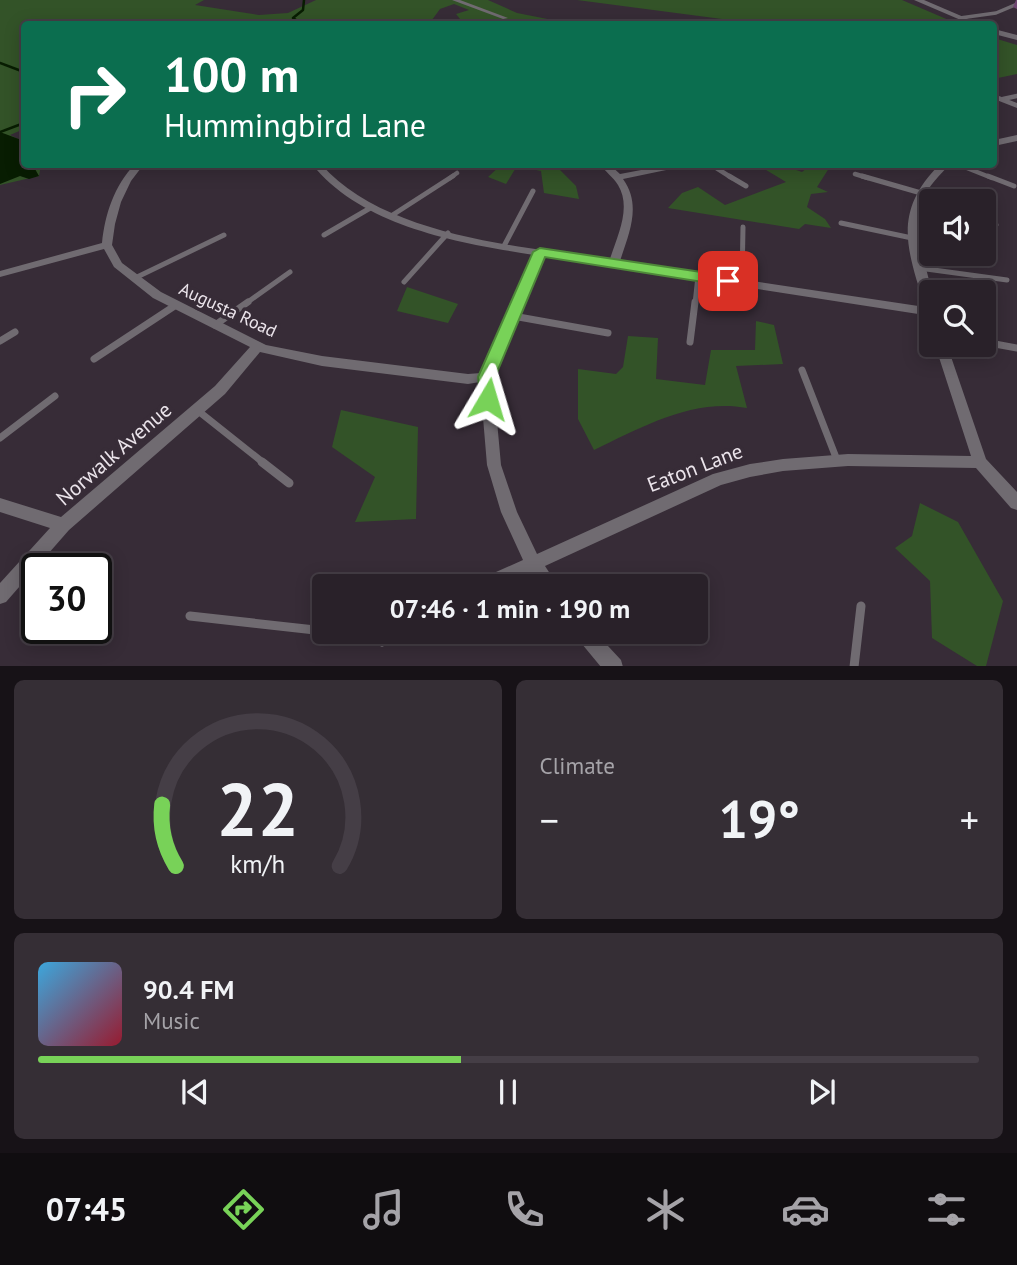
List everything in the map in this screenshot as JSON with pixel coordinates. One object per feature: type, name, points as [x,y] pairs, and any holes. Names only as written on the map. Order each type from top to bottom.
[{"type":"street","points":[[455,0],[505,18]]},
{"type":"street","points":[[918,0],[968,21]]},
{"type":"street","points":[[997,32],[1017,38]]},
{"type":"street","points":[[997,97],[1017,106]]},
{"type":"street","points":[[997,142],[1017,138]]},
{"type":"street","points":[[0,274],[107,245],[114,207],[124,185],[137,168]]},
{"type":"street","points":[[319,168],[326,177],[372,208],[418,226],[503,246],[919,309]]},
{"type":"street","points":[[608,168],[619,177],[628,192],[629,210],[614,264]]},
{"type":"street","points":[[619,177],[669,168]]},
{"type":"street","points":[[923,189],[942,168]]},
{"type":"street","points":[[919,198],[911,223],[922,280]]},
{"type":"street","name":"Augusta Road","points":[[107,245],[118,265],[157,295],[258,346],[322,361],[468,379],[486,377]]},
{"type":"street","points":[[540,252],[486,377],[494,465],[509,512],[532,562],[541,574]]},
{"type":"street","name":"Norwalk Avenue","points":[[0,596],[63,526],[220,390],[258,346]]},
{"type":"street","points":[[945,357],[980,462],[1017,503]]},
{"type":"street","name":"Eaton Lane","points":[[508,574],[718,479],[765,466],[803,460],[980,462]]},
{"type":"street","points":[[0,505],[63,526]]},
{"type":"street","points":[[594,644],[613,666]]},
{"type":"lane","points":[[960,18],[996,13],[1017,4]]},
{"type":"lane","points":[[1003,99],[1017,96]]},
{"type":"lane","points":[[717,168],[746,186]]},
{"type":"lane","points":[[967,168],[1014,186]]},
{"type":"lane","points":[[391,216],[457,173]]},
{"type":"lane","points":[[855,174],[919,192]]},
{"type":"lane","points":[[503,246],[533,191]]},
{"type":"lane","points":[[324,235],[372,208]]},
{"type":"lane","points":[[841,223],[912,237]]},
{"type":"lane","points":[[742,283],[743,227]]},
{"type":"lane","points":[[404,282],[448,233]]},
{"type":"lane","points":[[135,278],[224,235]]},
{"type":"lane","points":[[919,268],[1007,280]]},
{"type":"lane","points":[[215,325],[290,272]]},
{"type":"lane","points":[[690,342],[698,276]]},
{"type":"lane","points":[[94,359],[176,305]]},
{"type":"lane","points":[[513,316],[608,333]]},
{"type":"lane","points":[[0,341],[15,332]]},
{"type":"lane","points":[[996,344],[1017,348]]},
{"type":"lane","points":[[802,370],[838,460]]},
{"type":"lane","points":[[0,438],[55,396]]},
{"type":"lane","points":[[197,410],[289,483]]},
{"type":"lane","points":[[855,666],[861,606]]},
{"type":"lane","points":[[190,616],[312,630]]},
{"type":"green space","points":[[0,0],[204,0],[195,5],[259,15],[288,13],[316,0],[488,0],[517,13],[558,21],[455,21],[460,19],[456,14],[469,10],[454,4],[440,9],[431,21],[21,21],[21,130],[10,135],[21,140],[21,168],[40,168],[39,176],[0,185]]},
{"type":"green space","points":[[577,0],[902,0],[951,21],[737,21]]},
{"type":"green space","points":[[997,39],[1017,45],[1017,74],[998,78]]},
{"type":"green space","points":[[498,168],[516,168],[506,184],[488,177]]},
{"type":"green space","points":[[527,168],[558,168],[576,186],[579,199],[544,193],[541,171]]},
{"type":"green space","points":[[763,168],[791,168],[802,172],[807,168],[829,168],[817,187],[828,192],[811,194],[807,207],[825,219],[831,228],[805,224],[799,229],[668,208],[682,193],[698,187],[725,205],[786,182]]},
{"type":"green space","points":[[407,287],[458,304],[448,323],[397,311]]},
{"type":"green space","points":[[756,321],[774,325],[783,364],[736,366],[747,408],[707,407],[688,411],[649,424],[594,450],[578,419],[578,369],[616,374],[623,367],[628,336],[658,338],[656,379],[705,385],[711,350],[755,350]]},
{"type":"green space","points":[[341,410],[418,427],[416,519],[355,522],[375,477],[332,447]]},
{"type":"green space","points":[[920,503],[958,522],[1003,601],[986,666],[977,666],[932,638],[930,581],[895,548],[912,536]]},
{"type":"shaded area","points":[[0,132],[21,140],[21,168],[36,168],[39,176],[29,179],[20,176],[0,184]]},
{"type":"waterway","points":[[298,21],[293,18],[303,10],[304,0]]},
{"type":"waterway","points":[[0,63],[21,71]]},
{"type":"waterway","points":[[0,132],[21,124]]},
{"type":"route","points":[[488,399],[486,377],[540,252],[728,281]]}]
